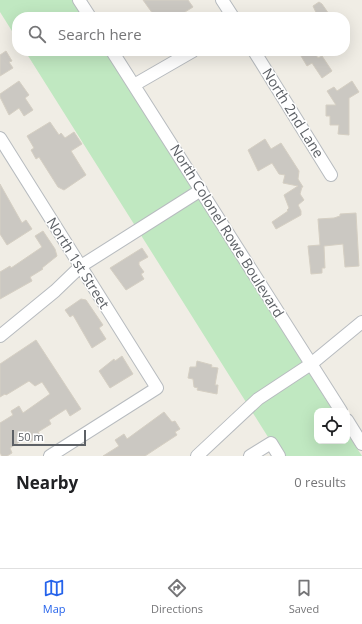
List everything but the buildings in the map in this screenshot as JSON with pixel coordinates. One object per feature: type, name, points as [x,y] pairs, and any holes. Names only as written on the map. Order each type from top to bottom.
[{"type":"street","points":[[79,0],[87,12]]},
{"type":"street","points":[[222,0],[230,12]]},
{"type":"street","name":"North Colonel Rowe Boulevard","points":[[115,56],[339,408]]},
{"type":"street","points":[[134,85],[184,56]]},
{"type":"street","name":"North 2nd Lane","points":[[257,56],[331,174]]},
{"type":"street","name":"North 1st Street","points":[[0,138],[157,388],[50,456]]},
{"type":"street","points":[[0,336],[55,292],[81,266],[201,190]]},
{"type":"street","points":[[197,456],[258,398],[311,364],[362,322]]},
{"type":"street","points":[[350,425],[362,444]]},
{"type":"street","points":[[250,456],[271,443],[279,456]]},
{"type":"green space","points":[[0,0],[75,0],[83,12],[12,12],[12,31],[0,12]]},
{"type":"green space","points":[[28,56],[110,56],[331,408],[314,408],[314,444],[350,444],[350,438],[362,456],[280,456]]}]
